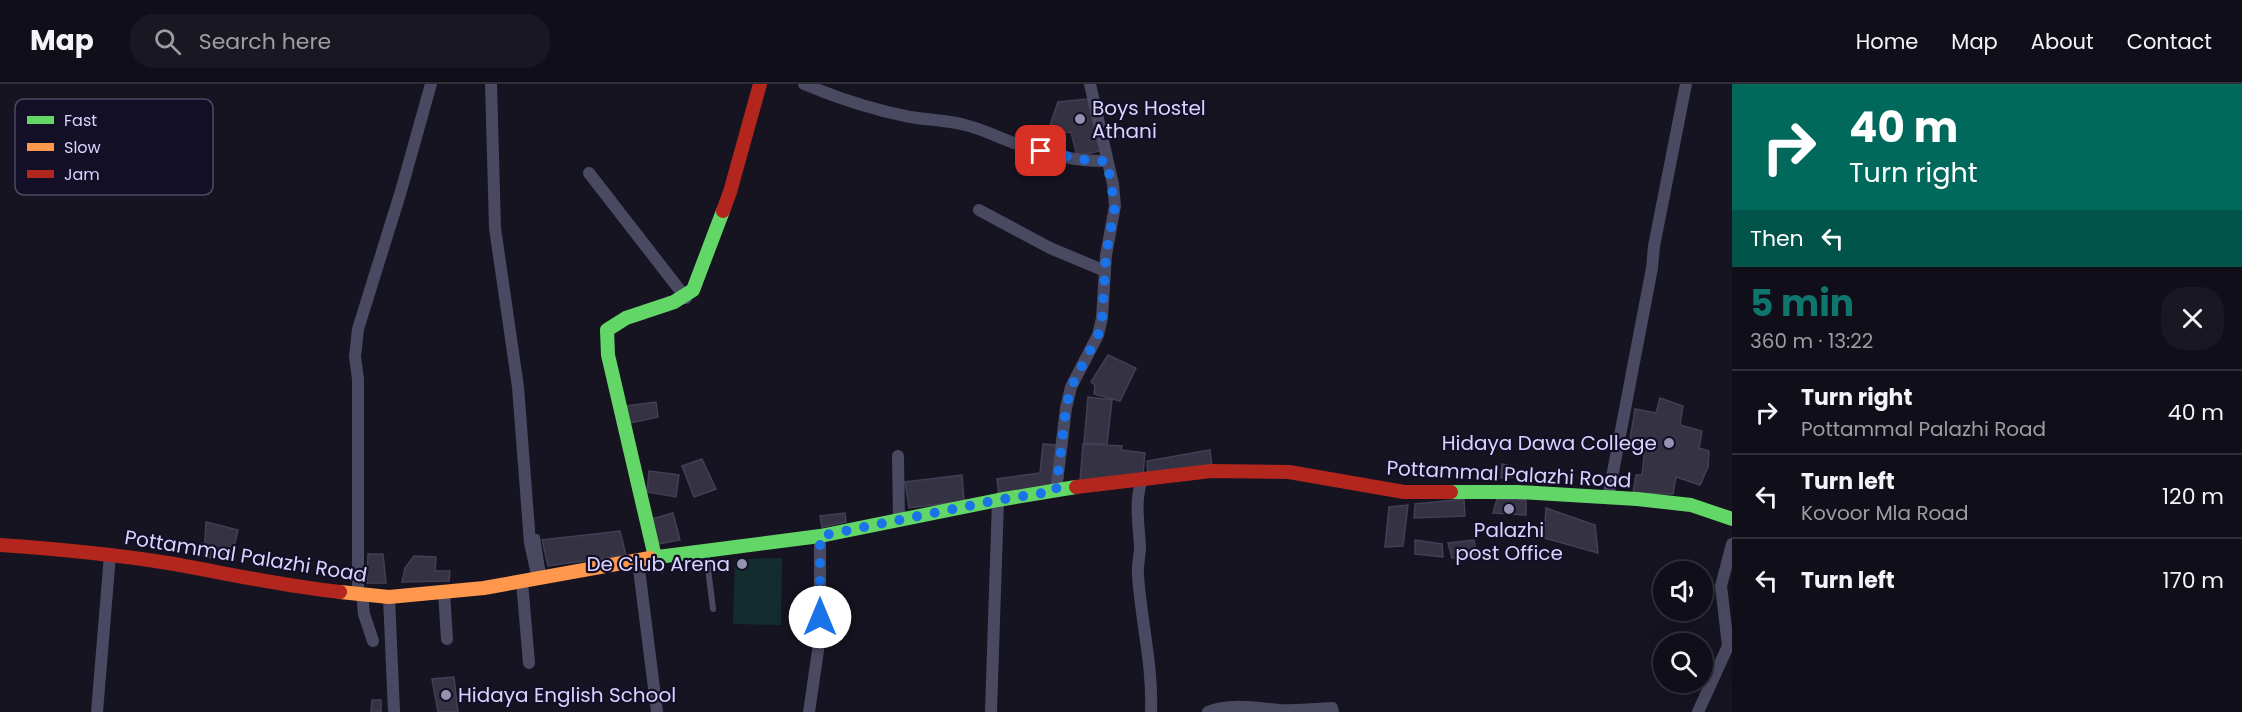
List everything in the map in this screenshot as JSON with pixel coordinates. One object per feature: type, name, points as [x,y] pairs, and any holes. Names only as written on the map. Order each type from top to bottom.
[{"type":"street","points":[[373,641],[360,594],[358,379],[355,357],[358,329],[401,191],[431,84]]},
{"type":"street","points":[[491,84],[495,228],[518,387],[531,543],[541,579]]},
{"type":"street","points":[[655,557],[609,355],[607,330],[612,325],[629,318],[686,298],[693,290],[730,192],[760,84]]},
{"type":"street","points":[[804,84],[834,96],[898,114],[946,120],[969,126],[1018,145],[1041,151],[1090,161],[1107,161]]},
{"type":"street","points":[[1056,491],[1066,408],[1071,387],[1098,335],[1102,318],[1106,255],[1115,206],[1090,84]]},
{"type":"street","points":[[1608,498],[1686,84]]},
{"type":"street","points":[[589,173],[686,298]]},
{"type":"street","points":[[980,210],[1050,248],[1105,271]]},
{"type":"street","points":[[898,456],[898,519]]},
{"type":"street","name":"Pottammal Palazhi Road","points":[[0,544],[110,555],[310,589],[389,597],[522,582],[655,557],[820,536],[998,500],[1211,471],[1278,472],[1404,492],[1518,492],[1691,505],[1732,519]]},
{"type":"street","points":[[1142,479],[1136,494],[1140,550],[1138,571],[1146,651],[1152,683],[1151,712]]},
{"type":"street","points":[[991,712],[998,500]]},
{"type":"street","points":[[808,712],[820,637],[820,536]]},
{"type":"street","points":[[1698,712],[1728,646],[1721,586],[1732,544]]},
{"type":"street","points":[[97,712],[110,555]]},
{"type":"street","points":[[638,561],[657,712]]},
{"type":"street","points":[[522,582],[529,663]]},
{"type":"street","points":[[444,592],[447,639]]},
{"type":"street","points":[[389,597],[394,712]]},
{"type":"street","points":[[1208,712],[1215,709],[1260,706],[1280,710],[1332,708],[1333,712]]},
{"type":"lane","points":[[537,537],[541,579]]},
{"type":"lane","points":[[706,551],[713,609]]},
{"type":"green space","points":[[782,558],[781,625],[733,624],[735,559]]},
{"type":"building","points":[[1088,99],[1100,151],[1077,156],[1071,132],[1047,134],[1058,102]]},
{"type":"building","points":[[1108,355],[1136,368],[1120,401],[1094,394],[1095,385],[1091,382]]},
{"type":"building","points":[[1088,397],[1112,400],[1107,444],[1084,443]]},
{"type":"building","name":"Hidaya Dawa College","points":[[1660,398],[1683,406],[1680,425],[1702,431],[1699,448],[1709,451],[1708,467],[1700,485],[1676,477],[1673,494],[1633,493],[1636,475],[1642,475],[1645,447],[1630,440],[1635,409],[1656,413]]},
{"type":"building","points":[[656,402],[658,417],[630,423],[626,406]]},
{"type":"building","points":[[1043,444],[1058,445],[1054,489],[999,496],[997,479],[1040,473]]},
{"type":"building","points":[[1083,444],[1122,446],[1121,450],[1145,453],[1143,474],[1080,482]]},
{"type":"building","points":[[1210,450],[1212,467],[1148,477],[1147,461]]},
{"type":"building","points":[[702,459],[716,489],[694,497],[682,466]]},
{"type":"building","points":[[1502,464],[1514,467],[1513,477],[1501,478]]},
{"type":"building","points":[[649,471],[679,475],[676,497],[647,492]]},
{"type":"building","points":[[962,475],[964,501],[909,508],[905,482]]},
{"type":"building","points":[[1464,499],[1465,516],[1414,518],[1415,504]]},
{"type":"building","points":[[1497,499],[1526,500],[1526,515],[1493,513]]},
{"type":"building","points":[[1408,505],[1403,546],[1385,547],[1389,507]]},
{"type":"building","points":[[1546,508],[1595,525],[1598,553],[1544,538]]},
{"type":"building","points":[[673,513],[680,540],[659,544],[652,519]]},
{"type":"building","points":[[845,513],[846,522],[822,527],[820,516]]},
{"type":"building","points":[[206,522],[238,530],[231,560],[204,557]]},
{"type":"building","points":[[620,531],[626,555],[548,566],[542,540]]},
{"type":"building","points":[[1415,540],[1442,544],[1443,557],[1415,554]]},
{"type":"building","points":[[1474,540],[1477,559],[1452,558],[1448,543]]},
{"type":"building","points":[[368,554],[383,554],[386,583],[367,583]]},
{"type":"building","points":[[414,556],[436,557],[435,571],[450,571],[449,581],[402,582],[405,568]]},
{"type":"building","name":"Hidaya English School","points":[[454,677],[458,712],[438,712],[432,679]]},
{"type":"building","points":[[372,700],[381,700],[381,712],[371,712]]},
{"type":"traffic: fast","points":[[655,557],[608,355],[607,330],[626,318],[674,302],[693,290],[723,211]]},
{"type":"traffic: fast","points":[[650,558],[820,536],[998,500],[1076,487]]},
{"type":"traffic: fast","points":[[1451,492],[1518,492],[1637,499],[1691,505],[1732,519]]},
{"type":"traffic: slow","points":[[340,592],[389,597],[484,588],[650,558]]},
{"type":"traffic: jam","points":[[723,211],[760,84]]},
{"type":"traffic: jam","points":[[1076,487],[1211,471],[1289,472],[1404,492],[1451,492]]},
{"type":"traffic: jam","points":[[0,545],[147,560],[340,592]]},
{"type":"place","name":"Boys Hostel Athani","points":[[1080,119]]},
{"type":"place","name":"Hidaya Dawa College","points":[[1669,443]]},
{"type":"place","name":"Palazhi post Office","points":[[1509,509]]},
{"type":"place","name":"De Club Arena","points":[[742,564]]},
{"type":"place","name":"Hidaya English School","points":[[446,695]]},
{"type":"route","points":[[820,617],[820,536],[998,500],[1056,491],[1066,408],[1071,387],[1098,335],[1102,318],[1106,255],[1115,206],[1113,184],[1107,161],[1090,161],[1041,151]]}]
